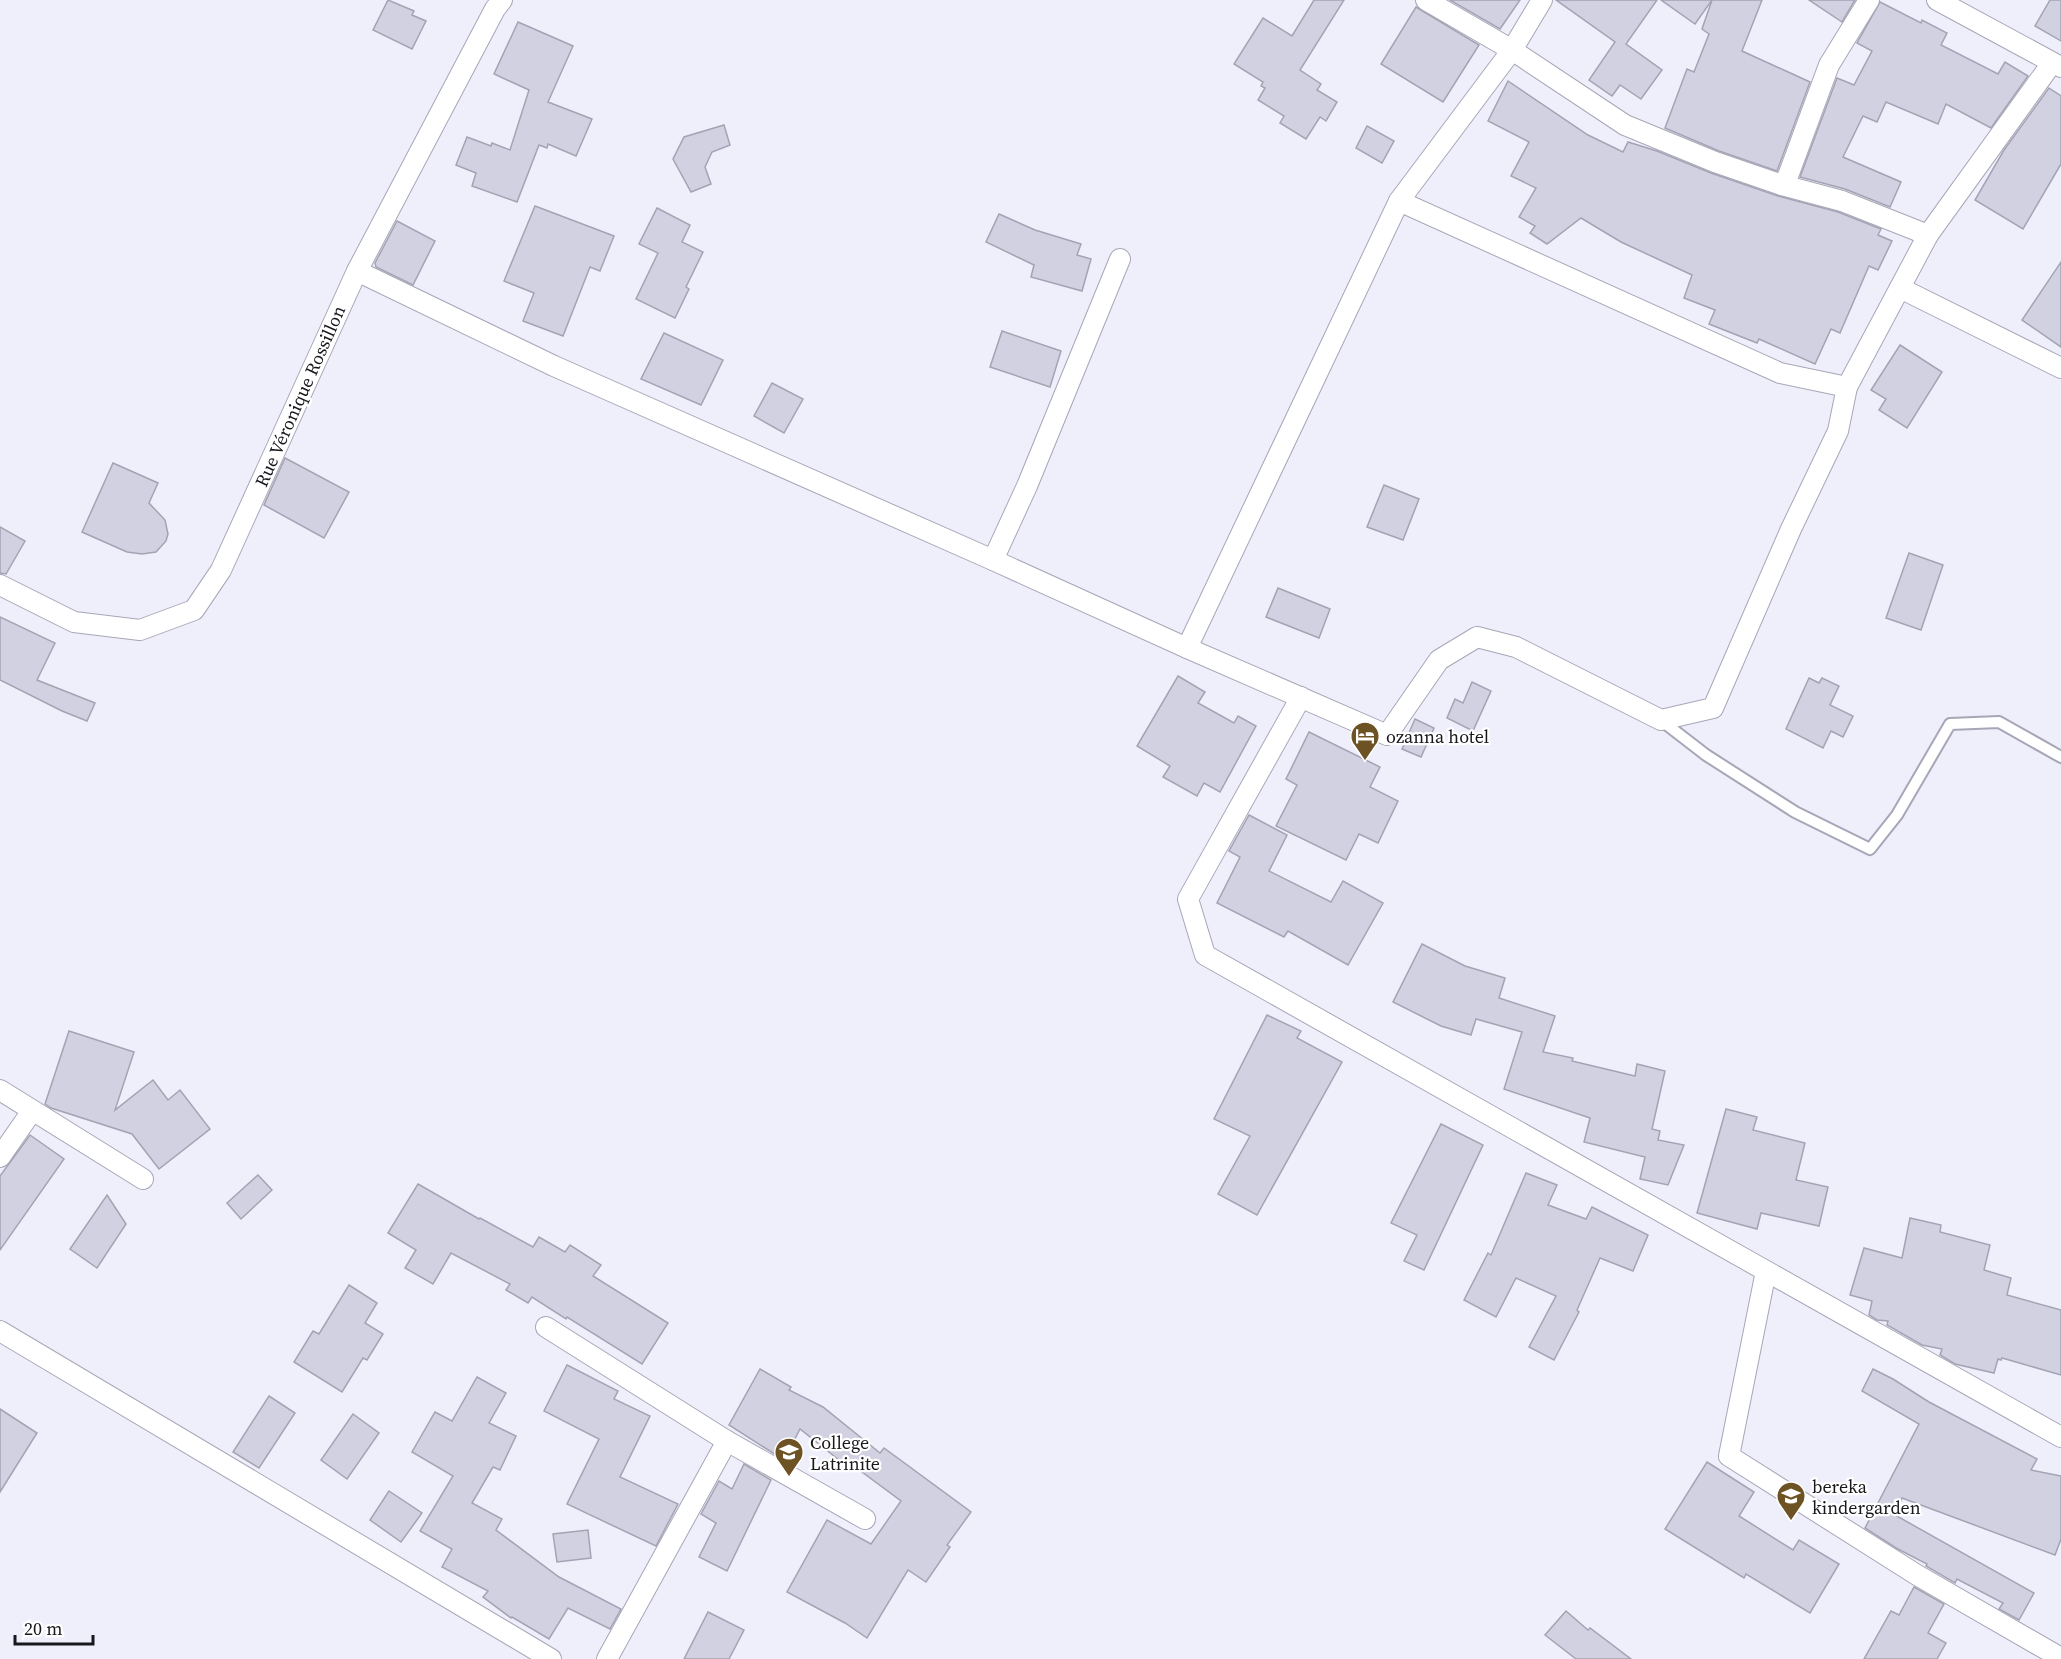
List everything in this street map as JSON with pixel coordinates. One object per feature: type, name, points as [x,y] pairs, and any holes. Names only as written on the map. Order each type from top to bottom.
[{"type":"street","points":[[1426,0],[1512,51],[1625,125],[1715,162],[1782,185],[1842,201],[1928,235]]},
{"type":"street","points":[[1187,648],[1399,201],[1512,51],[1542,0]]},
{"type":"street","points":[[1782,185],[1788,176],[1829,65],[1869,0]]},
{"type":"street","points":[[357,271],[554,366],[1387,735],[1439,660],[1476,637],[1516,647],[1661,720],[1713,708],[1791,529],[1838,430],[1847,387],[1928,235],[2057,65],[1937,0]]},
{"type":"street","name":"Rue Véronique Rossillon","points":[[0,585],[74,622],[140,630],[194,610],[221,570],[357,271],[492,3]]},
{"type":"street","points":[[1399,201],[1780,373],[1847,387]]},
{"type":"street","points":[[993,560],[1027,486],[1120,259]]},
{"type":"street","points":[[1900,288],[2061,368]]},
{"type":"street","points":[[1301,697],[1188,899],[1206,955],[2061,1437]]},
{"type":"street","points":[[0,1090],[143,1179]]},
{"type":"street","points":[[0,1157],[32,1111]]},
{"type":"street","points":[[1766,1271],[1729,1456],[1917,1575],[2061,1658]]},
{"type":"street","points":[[546,1327],[727,1441],[865,1519]]},
{"type":"street","points":[[2,1336],[551,1659]]},
{"type":"street","points":[[607,1659],[727,1441]]},
{"type":"lane","points":[[1661,720],[1706,755],[1795,812],[1870,849],[1897,815],[1950,724],[1999,722],[2061,757]]},
{"type":"building","points":[[388,0],[414,11],[412,15],[426,21],[412,49],[373,30]]},
{"type":"building","points":[[1314,0],[1344,0],[1300,70],[1321,84],[1317,90],[1337,102],[1326,121],[1320,117],[1306,139],[1280,123],[1284,116],[1258,100],[1265,88],[1261,86],[1263,82],[1234,64],[1263,18],[1292,36]]},
{"type":"building","points":[[1450,0],[1520,0],[1500,29]]},
{"type":"building","points":[[1556,0],[1657,0],[1626,44],[1662,70],[1641,99],[1620,85],[1612,96],[1589,80],[1615,42]]},
{"type":"building","points":[[1661,0],[1712,0],[1695,24]]},
{"type":"building","points":[[1712,0],[1762,0],[1742,51],[1810,82],[1777,171],[1719,151],[1665,128],[1687,69],[1694,72],[1709,34],[1702,29]]},
{"type":"building","points":[[1809,0],[1855,0],[1842,22]]},
{"type":"building","points":[[2050,0],[2061,0],[2061,41],[2035,26]]},
{"type":"building","points":[[1880,2],[1921,23],[1922,20],[1947,33],[1941,45],[1998,74],[2005,62],[2028,76],[1991,128],[1946,104],[1938,124],[1886,102],[1877,122],[1863,116],[1843,157],[1901,182],[1890,207],[1845,189],[1800,177],[1837,78],[1854,85],[1872,51],[1857,43]]},
{"type":"building","points":[[1416,7],[1479,45],[1443,102],[1381,64]]},
{"type":"building","points":[[518,22],[573,46],[548,102],[592,119],[576,156],[548,144],[547,148],[539,145],[517,202],[472,186],[476,173],[456,165],[467,137],[510,150],[529,90],[494,74]]},
{"type":"building","points":[[1508,81],[1588,135],[1623,152],[1628,142],[1711,173],[1778,196],[1838,212],[1881,229],[1878,235],[1892,241],[1878,270],[1869,266],[1840,333],[1831,329],[1815,364],[1759,339],[1757,343],[1709,324],[1715,310],[1684,298],[1692,275],[1621,242],[1581,218],[1547,244],[1530,233],[1535,226],[1519,217],[1536,188],[1511,176],[1529,142],[1488,121]]},
{"type":"building","points":[[2049,88],[2061,96],[2061,164],[2023,229],[1975,200],[2004,150]]},
{"type":"building","points":[[724,125],[730,145],[712,152],[705,167],[711,184],[691,192],[673,159],[684,137]]},
{"type":"building","points":[[1367,126],[1394,141],[1382,163],[1356,148]]},
{"type":"building","points":[[535,206],[614,236],[600,271],[590,267],[563,336],[523,321],[534,293],[504,281]]},
{"type":"building","points":[[657,208],[690,225],[682,242],[703,252],[686,287],[689,289],[675,318],[636,299],[658,253],[639,244]]},
{"type":"building","points":[[999,214],[1035,230],[1081,244],[1077,255],[1091,259],[1082,291],[1031,277],[1034,265],[986,242]]},
{"type":"building","points":[[397,221],[435,241],[413,285],[376,267],[375,263]]},
{"type":"building","points":[[2061,262],[2061,347],[2022,320]]},
{"type":"building","points":[[1002,331],[1061,351],[1050,387],[990,367]]},
{"type":"building","points":[[664,333],[723,360],[701,405],[641,379]]},
{"type":"building","points":[[1900,345],[1942,372],[1907,428],[1879,410],[1886,399],[1871,390]]},
{"type":"building","points":[[772,383],[803,399],[784,433],[754,416]]},
{"type":"building","points":[[285,458],[349,492],[324,538],[264,505]]},
{"type":"building","points":[[113,463],[158,483],[149,503],[165,520],[168,534],[166,541],[156,552],[142,554],[127,552],[82,532]]},
{"type":"building","points":[[1384,485],[1419,499],[1403,540],[1367,527]]},
{"type":"building","points":[[0,527],[25,541],[6,574],[0,573]]},
{"type":"building","points":[[1909,553],[1943,565],[1921,630],[1886,618]]},
{"type":"building","points":[[1278,588],[1330,609],[1319,638],[1266,617]]},
{"type":"building","points":[[0,617],[55,643],[37,680],[95,703],[87,721],[0,680]]},
{"type":"building","points":[[1178,676],[1205,692],[1198,703],[1234,723],[1238,716],[1256,726],[1220,792],[1204,783],[1197,796],[1163,777],[1170,766],[1137,746]]},
{"type":"building","points":[[1809,678],[1819,683],[1822,678],[1839,686],[1830,705],[1853,716],[1843,737],[1831,731],[1823,748],[1786,729]]},
{"type":"building","points":[[1472,682],[1491,691],[1473,731],[1447,718],[1455,699],[1463,703]]},
{"type":"building","points":[[1415,719],[1434,728],[1421,757],[1402,749]]},
{"type":"building","points":[[1309,732],[1380,767],[1370,787],[1398,801],[1378,843],[1359,834],[1346,860],[1276,826],[1297,785],[1286,779]]},
{"type":"building","points":[[1249,815],[1287,835],[1269,871],[1331,902],[1343,881],[1383,903],[1348,965],[1288,931],[1284,937],[1217,903],[1240,857],[1229,851]]},
{"type":"building","points":[[1422,944],[1465,966],[1505,978],[1499,998],[1555,1016],[1543,1052],[1635,1076],[1637,1064],[1665,1071],[1652,1129],[1660,1131],[1658,1140],[1684,1145],[1668,1185],[1640,1179],[1645,1157],[1584,1142],[1590,1118],[1504,1089],[1522,1032],[1476,1019],[1471,1035],[1441,1026],[1393,1002]]},
{"type":"building","points":[[1267,1015],[1301,1031],[1297,1038],[1342,1062],[1257,1215],[1218,1194],[1250,1136],[1214,1119]]},
{"type":"building","points":[[69,1031],[134,1052],[115,1110],[153,1080],[168,1100],[180,1090],[210,1129],[159,1169],[132,1134],[51,1108],[45,1104]]},
{"type":"building","points":[[1726,1109],[1757,1117],[1753,1130],[1805,1143],[1796,1180],[1828,1187],[1819,1226],[1761,1213],[1757,1229],[1697,1213]]},
{"type":"building","points":[[1441,1124],[1483,1145],[1424,1270],[1404,1261],[1417,1235],[1391,1223]]},
{"type":"building","points":[[30,1135],[64,1159],[0,1250],[0,1176]]},
{"type":"building","points":[[1526,1173],[1557,1185],[1548,1205],[1586,1219],[1592,1207],[1648,1235],[1633,1271],[1600,1258],[1577,1310],[1579,1312],[1554,1360],[1529,1347],[1556,1296],[1516,1278],[1496,1317],[1464,1300],[1488,1253],[1491,1255]]},
{"type":"building","points":[[258,1175],[272,1190],[241,1219],[227,1203]]},
{"type":"building","points":[[418,1184],[533,1247],[539,1237],[565,1252],[570,1245],[601,1265],[593,1276],[668,1323],[642,1364],[532,1297],[528,1303],[506,1290],[510,1284],[451,1253],[433,1284],[405,1268],[416,1250],[388,1233]]},
{"type":"building","points":[[107,1195],[126,1224],[97,1268],[70,1249]]},
{"type":"building","points":[[1910,1218],[1941,1225],[1940,1232],[1990,1245],[1984,1270],[2011,1278],[2007,1295],[2061,1310],[2061,1375],[2002,1358],[1998,1359],[1994,1373],[1955,1364],[1940,1355],[1942,1349],[1922,1345],[1887,1325],[1888,1321],[1877,1320],[1869,1315],[1872,1301],[1850,1295],[1864,1248],[1902,1258]]},
{"type":"building","points":[[349,1285],[377,1303],[365,1323],[383,1334],[367,1360],[363,1358],[342,1392],[294,1362],[313,1331],[319,1334]]},
{"type":"building","points":[[567,1365],[618,1391],[614,1399],[650,1416],[620,1477],[678,1504],[656,1546],[567,1504],[599,1439],[544,1411]]},
{"type":"building","points":[[760,1369],[791,1387],[789,1390],[823,1407],[880,1453],[884,1448],[971,1512],[947,1545],[950,1547],[926,1582],[908,1570],[867,1638],[845,1623],[787,1592],[827,1520],[871,1544],[901,1501],[847,1461],[844,1464],[800,1429],[784,1460],[729,1425]]},
{"type":"building","points":[[1873,1369],[1929,1402],[2037,1459],[2031,1470],[2061,1476],[2061,1539],[2055,1555],[1902,1498],[1895,1515],[2034,1593],[2019,1620],[1999,1609],[2003,1603],[1957,1579],[1955,1583],[1865,1528],[1919,1424],[1862,1391]]},
{"type":"building","points":[[477,1377],[506,1393],[489,1423],[516,1436],[500,1470],[493,1467],[472,1503],[502,1519],[496,1530],[559,1577],[621,1609],[610,1629],[568,1608],[549,1639],[511,1618],[483,1597],[488,1591],[442,1567],[452,1549],[420,1531],[453,1476],[412,1452],[435,1412],[452,1421]]},
{"type":"building","points":[[269,1396],[295,1413],[259,1468],[233,1452]]},
{"type":"building","points":[[0,1409],[37,1433],[0,1492]]},
{"type":"building","points":[[353,1414],[379,1433],[347,1479],[321,1460]]},
{"type":"building","points":[[1707,1462],[1754,1492],[1739,1516],[1793,1550],[1799,1540],[1839,1564],[1810,1613],[1746,1574],[1744,1578],[1665,1529]]},
{"type":"building","points":[[744,1464],[771,1480],[727,1571],[699,1557],[716,1523],[701,1514],[719,1481],[732,1489]]},
{"type":"building","points":[[389,1491],[422,1513],[401,1542],[370,1520]]},
{"type":"building","points":[[588,1530],[591,1558],[557,1562],[553,1534]]},
{"type":"building","points":[[1914,1587],[1944,1604],[1928,1633],[1946,1643],[1937,1659],[1864,1659],[1891,1611],[1899,1615]]},
{"type":"building","points":[[1566,1611],[1588,1630],[1590,1628],[1631,1659],[1576,1659],[1545,1635]]},
{"type":"building","points":[[708,1612],[744,1630],[729,1659],[684,1659]]},
{"type":"place","name":"ozanna hotel","points":[[1365,762]]},
{"type":"place","name":"College Latrinite","points":[[789,1478]]},
{"type":"place","name":"bereka kindergarden","points":[[1791,1522]]}]
